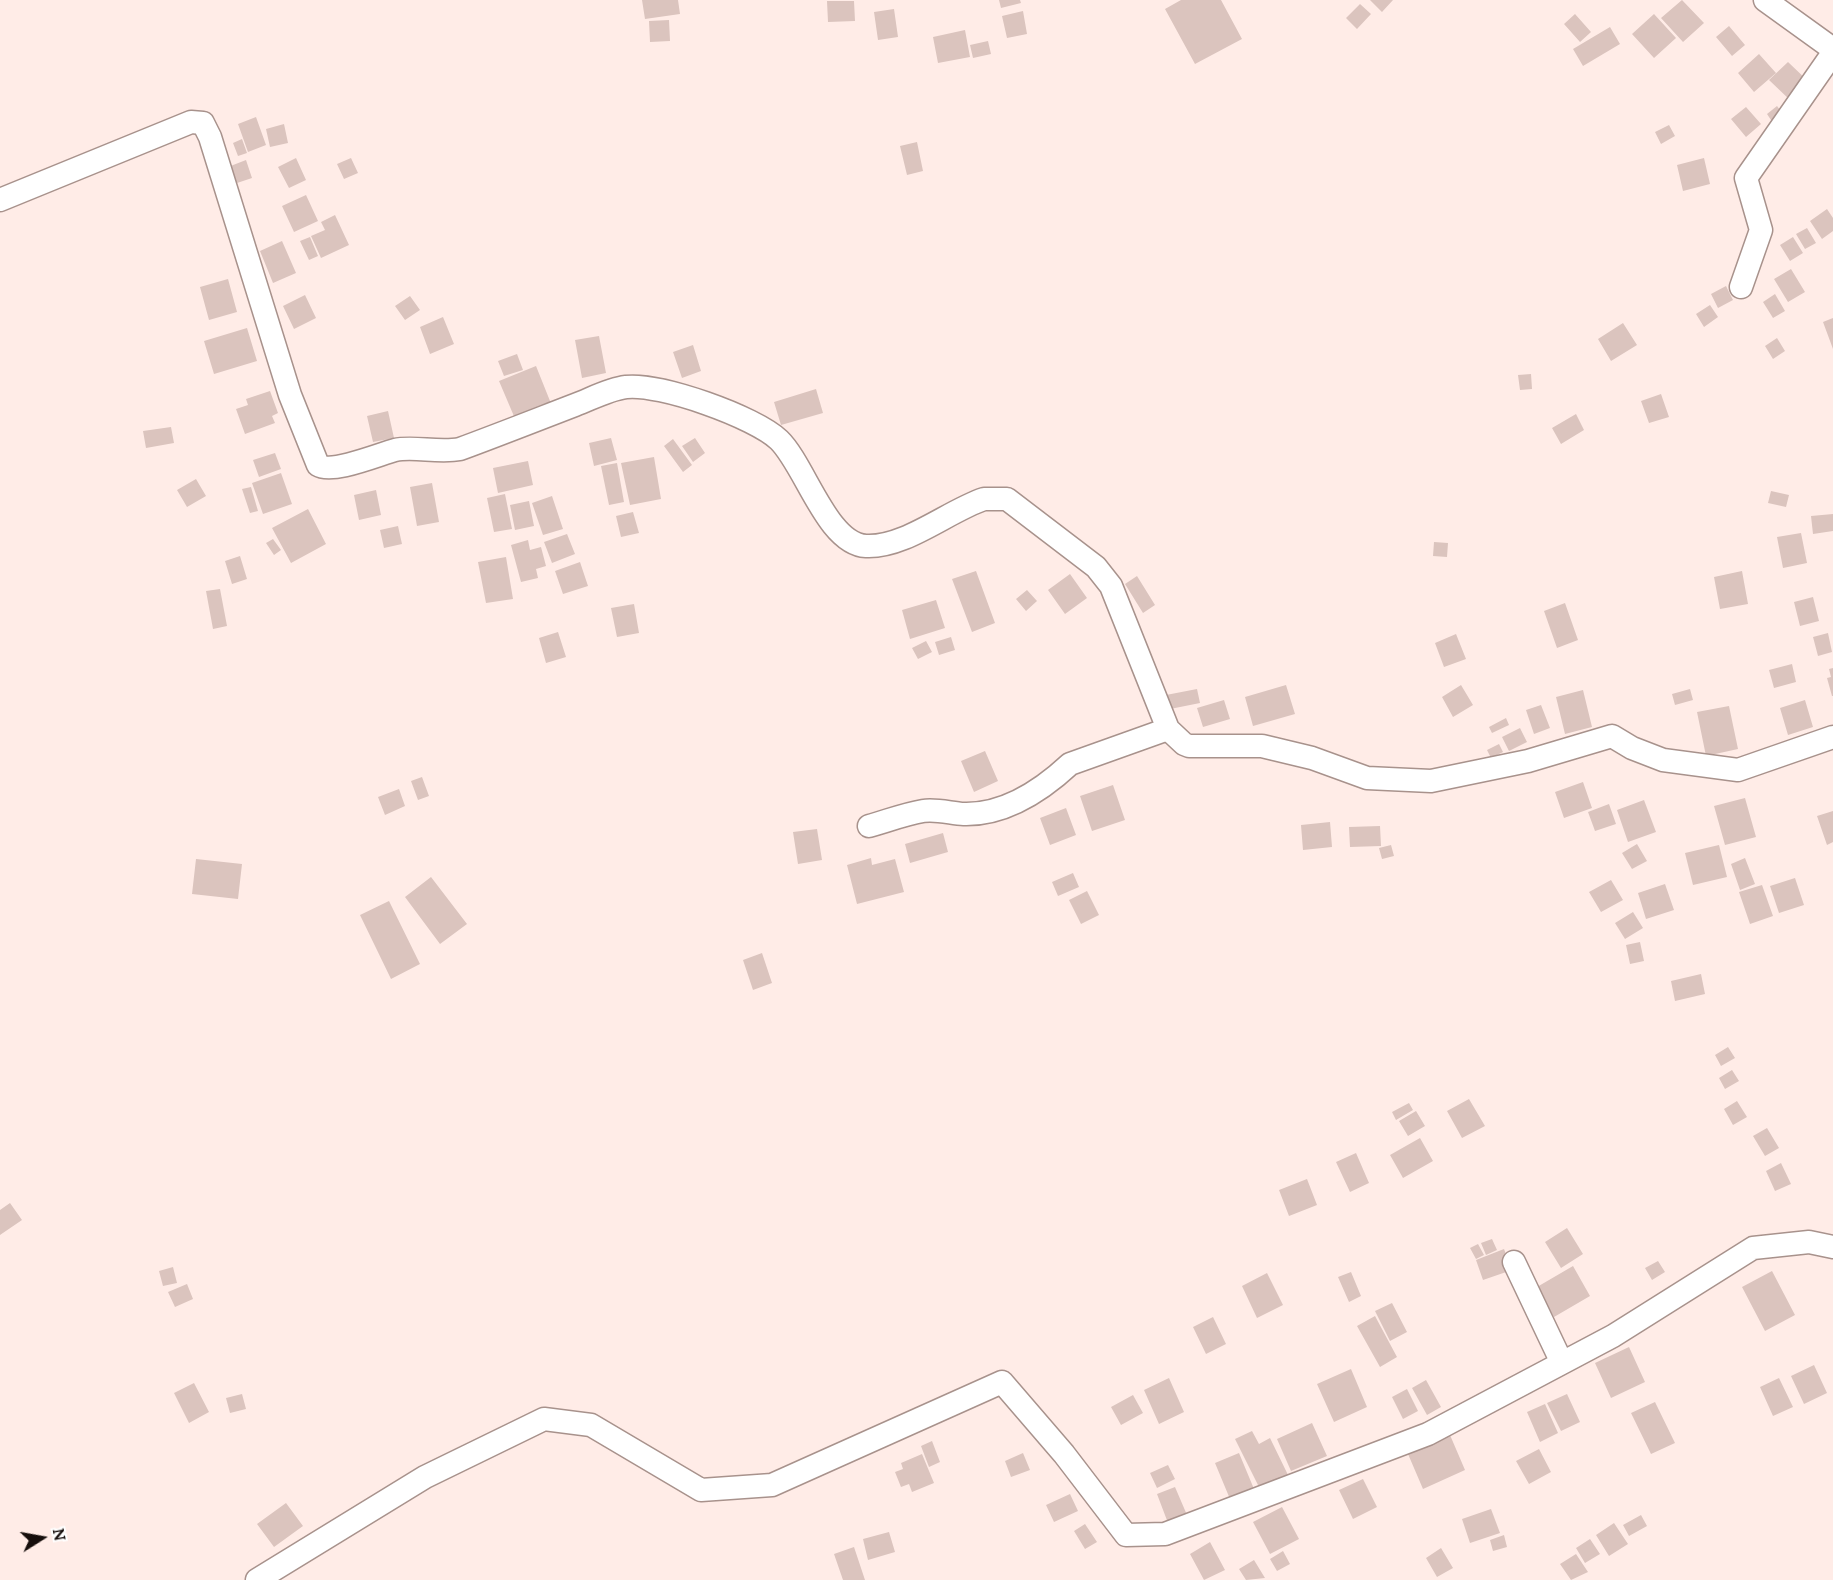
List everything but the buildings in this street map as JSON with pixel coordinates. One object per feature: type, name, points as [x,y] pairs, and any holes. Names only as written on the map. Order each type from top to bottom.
[{"type":"street","points":[[1741,287],[1761,230],[1746,178],[1833,51],[1765,0]]},
{"type":"street","points":[[0,200],[191,122],[203,123],[213,148],[290,394],[318,465],[330,469],[398,449],[431,452],[460,449],[626,387],[660,390],[693,400],[748,420],[775,436],[782,442],[837,530],[856,544],[876,545],[896,540],[984,499],[996,497],[1015,504],[1096,567],[1111,586],[1168,729],[1189,746],[1262,746],[1312,758],[1367,778],[1431,781],[1528,761],[1612,736],[1632,748],[1663,760],[1738,770],[1833,737]]},
{"type":"street","points":[[869,826],[923,811],[967,814],[1008,805],[1024,799],[1060,774],[1070,764],[1168,729]]},
{"type":"street","points":[[257,1580],[425,1477],[544,1419],[591,1425],[701,1490],[772,1485],[1002,1382],[1064,1454],[1126,1535],[1165,1534],[1428,1434],[1613,1336],[1753,1248],[1809,1242],[1833,1247]]},
{"type":"street","points":[[1514,1262],[1562,1363]]}]
